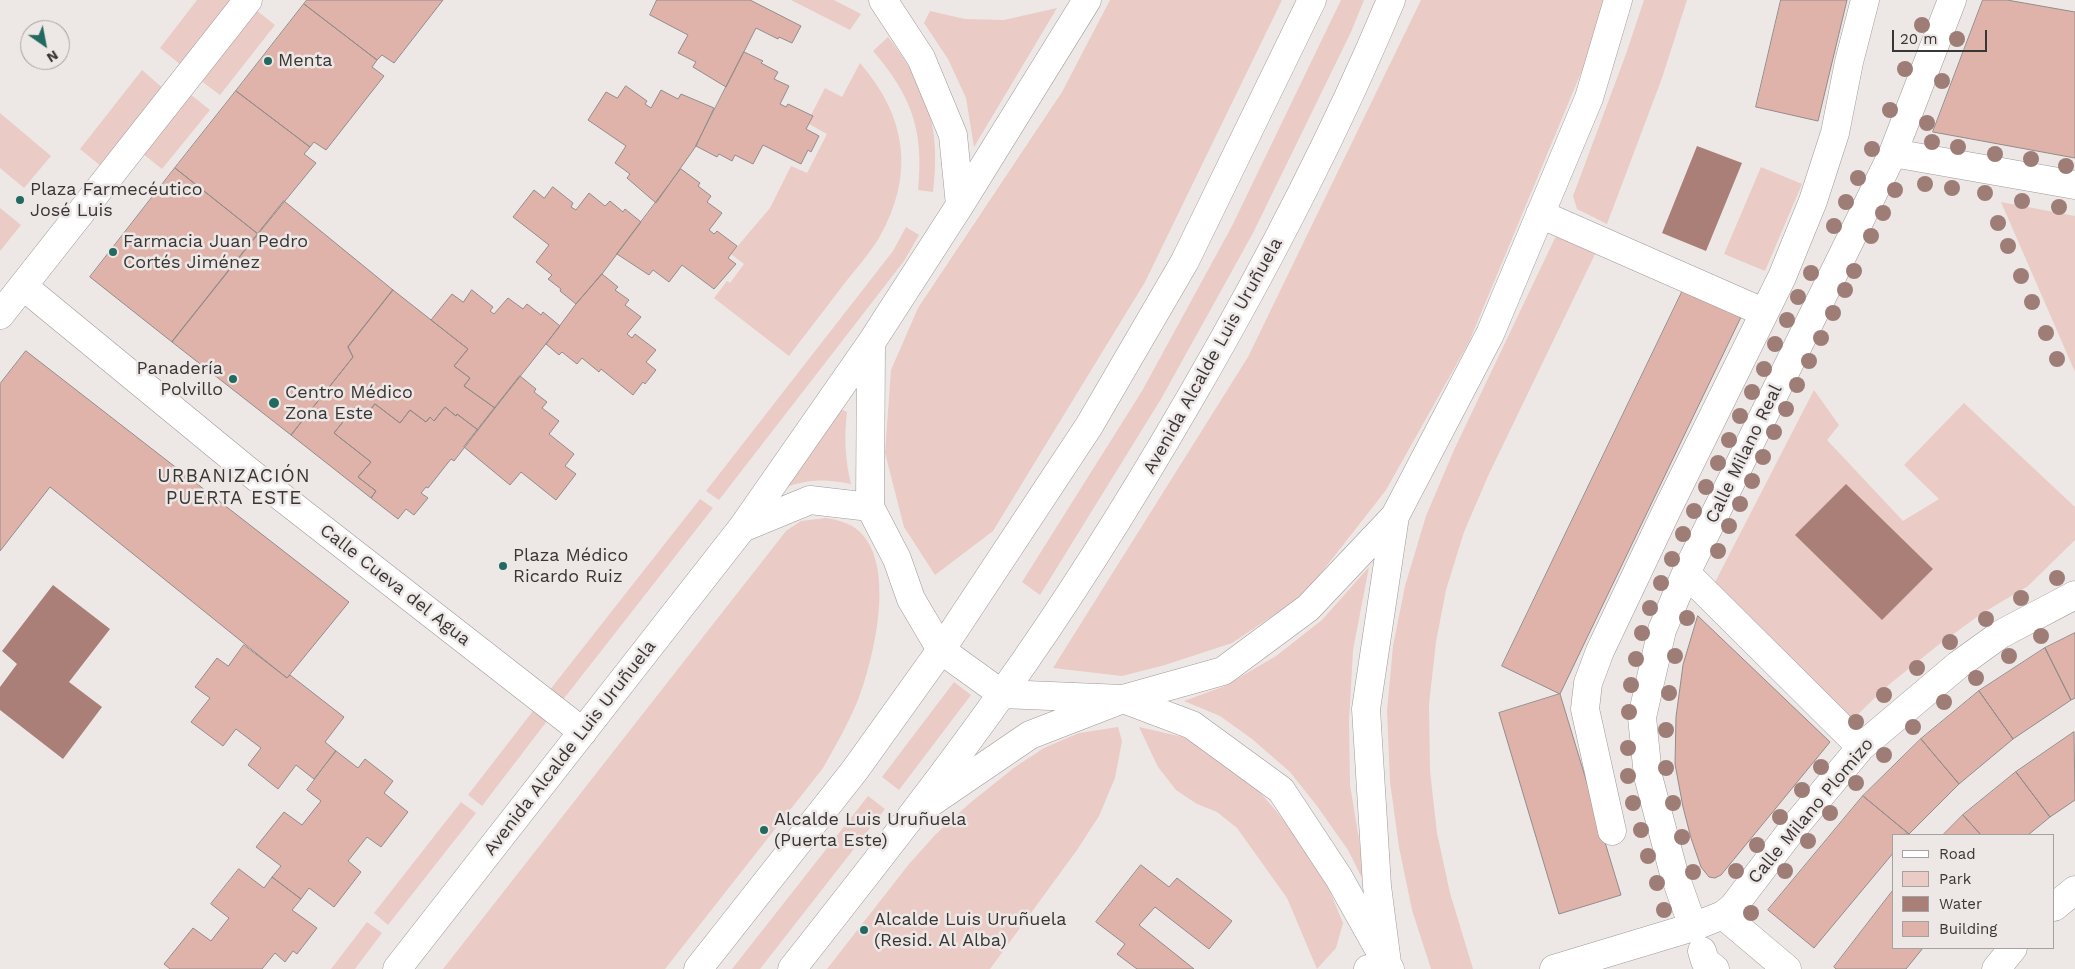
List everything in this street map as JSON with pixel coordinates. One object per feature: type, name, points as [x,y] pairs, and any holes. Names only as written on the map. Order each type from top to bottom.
[{"type":"street","points":[[0,315],[248,0]]},
{"type":"street","points":[[883,0],[921,58],[953,135],[960,206]]},
{"type":"street","name":"Avenida Alcalde Luis Uruñuela","points":[[396,969],[742,528],[871,343],[960,206],[1086,0]]},
{"type":"street","points":[[698,969],[855,770],[941,650],[1089,426],[1185,261],[1312,0]]},
{"type":"street","name":"Avenida Alcalde Luis Uruñuela","points":[[792,969],[912,815],[1002,694],[1056,616],[1144,478],[1248,299],[1311,178],[1369,54],[1391,0]]},
{"type":"street","name":"Avenida Alcalde Luis Uruñuela","points":[[912,815],[1030,735],[1123,699],[1223,671],[1308,608],[1395,516],[1490,334],[1589,98],[1618,0]]},
{"type":"street","points":[[1612,831],[1585,709],[1588,683],[1608,634],[1763,312],[1782,277],[1816,192],[1835,133],[1849,62],[1865,0]]},
{"type":"street","name":"Calle Milano Real","points":[[1703,949],[1674,870],[1648,776],[1642,717],[1662,630],[1686,573],[1893,152],[1952,0]]},
{"type":"street","points":[[1893,152],[2075,185]]},
{"type":"street","points":[[1540,214],[1763,312]]},
{"type":"street","name":"Calle Cueva del Agua","points":[[23,286],[247,470],[583,732]]},
{"type":"street","points":[[871,343],[870,507],[897,559],[911,599],[941,650],[1002,694]]},
{"type":"street","name":"Avenida Alcalde Luis Uruñuela","points":[[742,528],[810,500],[870,507]]},
{"type":"street","name":"Avenida Alcalde Luis Uruñuela","points":[[1382,967],[1366,709],[1395,516]]},
{"type":"street","points":[[1686,573],[1861,747]]},
{"type":"street","name":"Calle Milano Plomizo","points":[[1554,969],[1703,949],[1723,915],[1732,907],[1791,831],[1861,747],[1916,699],[2001,634],[2075,594]]},
{"type":"street","name":"Avenida Alcalde Luis Uruñuela","points":[[1002,694],[1123,699]]},
{"type":"street","points":[[1123,699],[1192,725],[1281,790],[1339,878],[1382,967]]},
{"type":"street","points":[[2055,906],[2075,890]]},
{"type":"street","points":[[1723,915],[1787,969]]},
{"type":"street","points":[[1996,969],[2013,949]]},
{"type":"green space","points":[[197,0],[233,0],[181,65],[160,48]]},
{"type":"green space","points":[[791,0],[834,0],[861,14],[850,30]]},
{"type":"green space","points":[[1110,0],[1282,0],[1145,282],[993,531],[935,575],[904,527],[885,453],[891,370],[918,308],[1062,92]]},
{"type":"green space","points":[[1341,0],[1364,0],[1351,32],[1253,233],[1161,399],[1040,595],[1022,582],[1142,391],[1232,226]]},
{"type":"green space","points":[[1421,0],[1607,0],[1595,39],[1469,342],[1386,490],[1304,595],[1232,643],[1165,665],[1122,676],[1053,668],[1248,357]]},
{"type":"green space","points":[[1644,0],[1687,0],[1662,78],[1607,224],[1577,209],[1573,196]]},
{"type":"green space","points":[[1057,8],[974,147],[966,98],[948,59],[924,23],[930,11],[965,19],[1004,20]]},
{"type":"green space","points":[[256,10],[275,25],[220,95],[200,80]]},
{"type":"green space","points":[[888,37],[913,74],[922,91],[928,109],[933,128],[935,148],[933,192],[918,190],[919,150],[917,132],[912,115],[897,83],[873,51]]},
{"type":"green space","points":[[860,63],[876,83],[888,104],[896,125],[901,147],[898,192],[879,238],[789,356],[714,298],[727,281],[730,283],[744,264],[731,254],[770,208],[791,166],[807,173],[827,134],[809,124],[813,117],[811,115],[825,88],[842,97]]},
{"type":"green space","points":[[142,70],[164,89],[102,167],[80,149]]},
{"type":"green space","points":[[190,94],[210,110],[162,169],[143,154]]},
{"type":"green space","points":[[0,113],[51,156],[24,188],[0,168]]},
{"type":"green space","points":[[1761,167],[1802,184],[1765,271],[1724,254]]},
{"type":"green space","points":[[2001,202],[2075,216],[2075,372]]},
{"type":"green space","points":[[0,208],[21,225],[0,251]]},
{"type":"green space","points":[[906,227],[919,235],[904,261],[719,500],[706,491],[893,251]]},
{"type":"green space","points":[[1568,232],[1598,248],[1488,476],[1464,532],[1446,590],[1436,642],[1429,704],[1430,771],[1437,833],[1450,893],[1473,969],[1431,969],[1412,910],[1399,847],[1390,782],[1387,711],[1393,646],[1405,586],[1426,516],[1454,450],[1555,238]]},
{"type":"green space","points":[[1814,390],[1839,425],[1827,440],[1903,521],[1939,499],[1904,465],[1964,403],[2075,507],[2075,540],[2028,586],[1981,614],[1937,646],[1886,687],[1850,722],[1712,588]]},
{"type":"green space","points":[[841,409],[847,412],[847,466],[851,484],[818,481],[803,482],[786,487]]},
{"type":"green space","points":[[700,499],[713,508],[562,701],[549,691]]},
{"type":"green space","points":[[826,518],[848,524],[860,532],[871,548],[877,567],[879,589],[875,638],[858,700],[823,768],[665,969],[443,969],[786,531],[801,521]]},
{"type":"green space","points":[[1369,567],[1353,650],[1349,721],[1350,785],[1367,888],[1348,850],[1290,772],[1252,739],[1220,716],[1184,701],[1225,686],[1276,656],[1322,620]]},
{"type":"green space","points":[[954,682],[971,695],[899,790],[882,777]]},
{"type":"green space","points":[[536,707],[550,717],[482,806],[468,795]]},
{"type":"green space","points":[[1118,727],[1122,741],[1115,778],[1099,816],[1077,850],[990,969],[827,969],[909,864],[936,834],[970,803],[1015,767],[1044,748],[1079,733]]},
{"type":"green space","points":[[1139,727],[1183,737],[1215,755],[1259,791],[1293,831],[1326,882],[1343,923],[1336,948],[1317,969],[1287,898],[1237,828],[1217,812],[1197,804],[1176,790],[1158,767]]},
{"type":"green space","points":[[868,796],[885,809],[760,969],[732,969]]},
{"type":"green space","points":[[461,802],[476,813],[388,925],[374,913]]},
{"type":"green space","points":[[367,922],[382,933],[355,969],[331,969]]},
{"type":"water","points":[[1697,146],[1742,163],[1706,251],[1662,233]]},
{"type":"water","points":[[1846,484],[1933,569],[1882,620],[1795,535]]},
{"type":"water","points":[[53,585],[110,629],[69,682],[102,707],[63,759],[0,710],[0,687],[17,664],[2,651]]},
{"type":"building","points":[[307,0],[443,0],[394,63],[382,55],[377,60],[304,4]]},
{"type":"building","points":[[657,0],[750,0],[801,26],[792,43],[779,37],[778,39],[756,28],[726,87],[693,67],[696,62],[678,53],[688,35],[650,15]]},
{"type":"building","points":[[1781,0],[1847,0],[1818,121],[1756,107]]},
{"type":"building","points":[[1983,0],[2007,0],[2075,12],[2075,158],[1933,132]]},
{"type":"building","points":[[304,4],[377,60],[372,67],[384,76],[326,150],[314,142],[310,147],[236,91]]},
{"type":"building","points":[[744,52],[763,61],[761,63],[778,72],[774,79],[789,86],[780,104],[786,107],[788,104],[813,116],[806,129],[819,136],[811,152],[808,150],[801,164],[763,145],[753,164],[735,155],[732,161],[719,154],[717,157],[696,146]]},
{"type":"building","points":[[626,86],[647,101],[645,104],[651,108],[661,90],[678,99],[681,94],[714,108],[696,146],[656,203],[627,178],[630,174],[615,163],[626,146],[588,120],[606,92],[617,98]]},
{"type":"building","points":[[236,91],[310,147],[304,154],[316,163],[258,234],[175,168]]},
{"type":"building","points":[[175,168],[258,234],[172,342],[90,277]]},
{"type":"building","points":[[681,169],[700,183],[698,186],[711,196],[707,202],[722,213],[709,230],[714,234],[717,231],[737,246],[728,258],[736,264],[714,289],[682,265],[669,282],[653,270],[649,275],[617,254]]},
{"type":"building","points":[[553,187],[573,203],[571,207],[576,210],[589,193],[605,206],[610,201],[623,212],[625,209],[641,222],[602,274],[576,304],[548,279],[552,275],[536,262],[549,245],[513,217],[534,190],[544,198]]},
{"type":"building","points":[[284,201],[393,290],[348,347],[353,357],[291,435],[172,342]]},
{"type":"building","points":[[602,274],[618,287],[615,290],[629,300],[625,305],[641,317],[627,334],[632,338],[635,334],[656,350],[646,362],[656,370],[633,395],[601,369],[599,372],[582,358],[577,364],[562,352],[559,355],[546,344],[576,304]]},
{"type":"building","points":[[393,290],[468,349],[454,366],[470,378],[464,386],[495,408],[478,430],[445,407],[434,421],[430,417],[426,422],[410,410],[400,423],[375,404],[366,415],[354,408],[334,433],[371,462],[358,477],[376,491],[371,498],[291,435],[353,357],[348,347]]},
{"type":"building","points":[[472,290],[493,307],[490,311],[494,314],[508,298],[523,309],[527,304],[541,315],[543,312],[560,326],[495,408],[464,386],[470,378],[454,366],[468,349],[431,320],[452,294],[463,302]]},
{"type":"building","points":[[1683,290],[1741,317],[1560,694],[1502,666]]},
{"type":"building","points":[[26,351],[349,602],[287,678],[50,487],[0,551],[0,384]]},
{"type":"building","points":[[520,376],[536,389],[534,392],[547,402],[542,408],[559,421],[549,434],[574,454],[565,466],[576,474],[556,500],[521,472],[510,485],[464,447]]},
{"type":"building","points":[[375,404],[400,423],[410,410],[426,422],[430,417],[434,421],[445,407],[478,430],[454,461],[451,459],[428,488],[426,487],[421,493],[428,498],[414,515],[406,509],[398,519],[371,498],[376,491],[358,477],[371,462],[334,433],[354,408],[366,415]]},
{"type":"building","points":[[1698,616],[1830,742],[1721,875],[1715,878],[1709,877],[1701,867],[1683,807],[1675,764],[1676,717],[1683,665]]},
{"type":"building","points":[[2075,633],[2075,698],[2071,700],[2045,648]]},
{"type":"building","points":[[244,645],[287,678],[290,675],[344,717],[325,742],[336,751],[314,779],[296,765],[278,789],[248,765],[261,748],[236,729],[223,746],[191,722],[210,698],[195,687],[217,658],[228,666]]},
{"type":"building","points":[[2045,648],[2071,700],[2013,739],[1979,691]]},
{"type":"building","points":[[1979,691],[2013,739],[1959,784],[1921,739]]},
{"type":"building","points":[[1560,694],[1621,895],[1559,914],[1499,713]]},
{"type":"building","points":[[2074,732],[2075,800],[2050,817],[2016,772]]},
{"type":"building","points":[[1921,739],[1959,784],[1909,834],[1863,796]]},
{"type":"building","points":[[336,751],[358,768],[365,759],[393,781],[384,793],[408,812],[381,847],[367,837],[348,861],[361,872],[334,907],[309,888],[301,899],[272,877],[281,866],[256,847],[284,812],[302,825],[321,801],[307,790]]},
{"type":"building","points":[[2016,772],[2050,817],[2029,834],[1980,834],[1963,815]]},
{"type":"building","points":[[1863,796],[1909,834],[1892,834],[1892,854],[1814,948],[1768,910]]},
{"type":"building","points":[[1963,815],[1980,834],[1944,834]]},
{"type":"building","points":[[1141,865],[1169,887],[1177,878],[1232,921],[1209,949],[1155,907],[1139,925],[1194,969],[1137,969],[1117,954],[1125,944],[1096,922]]},
{"type":"building","points":[[239,869],[264,888],[272,877],[301,899],[292,910],[317,928],[297,954],[293,951],[285,962],[275,953],[262,969],[170,969],[164,964],[193,928],[211,941],[229,918],[211,904]]},
{"type":"building","points":[[1892,892],[1892,949],[1922,949],[1906,969],[1836,969],[1834,967]]},
{"type":"place","name":"Menta","points":[[268,61]]},
{"type":"place","name":"Plaza Farmecéutico José Luis","points":[[20,200]]},
{"type":"place","name":"Farmacia Juan Pedro Cortés Jiménez","points":[[113,252]]},
{"type":"place","name":"Panadería Polvillo","points":[[233,379]]},
{"type":"place","name":"Centro Médico Zona Este","points":[[274,403]]},
{"type":"place","name":"Plaza Médico Ricardo Ruiz","points":[[503,566]]},
{"type":"place","name":"Alcalde Luis Uruñuela (Puerta Este)","points":[[764,830]]},
{"type":"place","name":"Alcalde Luis Uruñuela (Resid. Al Alba)","points":[[864,930]]},
{"type":"district","name":"URBANIZACIÓN PUERTA ESTE","points":[[234,487]]}]
